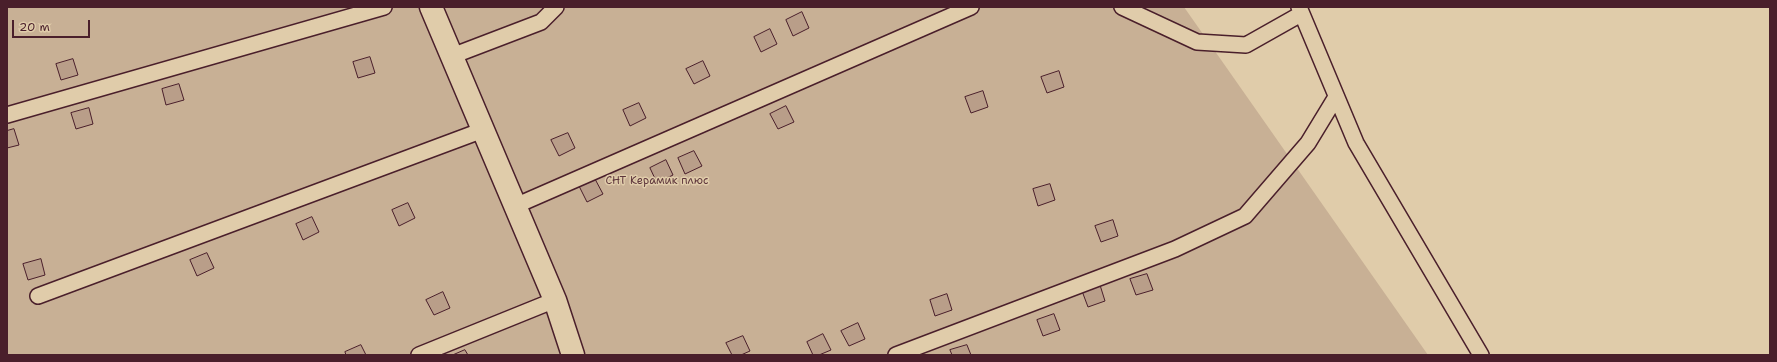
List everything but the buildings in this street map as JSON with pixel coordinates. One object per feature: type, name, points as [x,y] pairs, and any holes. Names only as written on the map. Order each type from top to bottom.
[{"type":"street","points":[[431,7],[555,300],[573,355]]},
{"type":"lane","points":[[7,115],[384,7]]},
{"type":"lane","points":[[452,56],[541,22],[556,7]]},
{"type":"lane","points":[[515,206],[971,7]]},
{"type":"lane","points":[[1122,7],[1197,42],[1246,45],[1300,10],[1356,143],[1481,355]]},
{"type":"lane","points":[[896,355],[1175,249],[1245,216],[1308,143],[1336,97]]},
{"type":"lane","points":[[38,296],[483,130]]},
{"type":"lane","points":[[419,355],[555,300]]},
{"type":"green space","name":"СНТ Керамик плюс","points":[[7,7],[1184,7],[1428,355],[7,355]]}]
